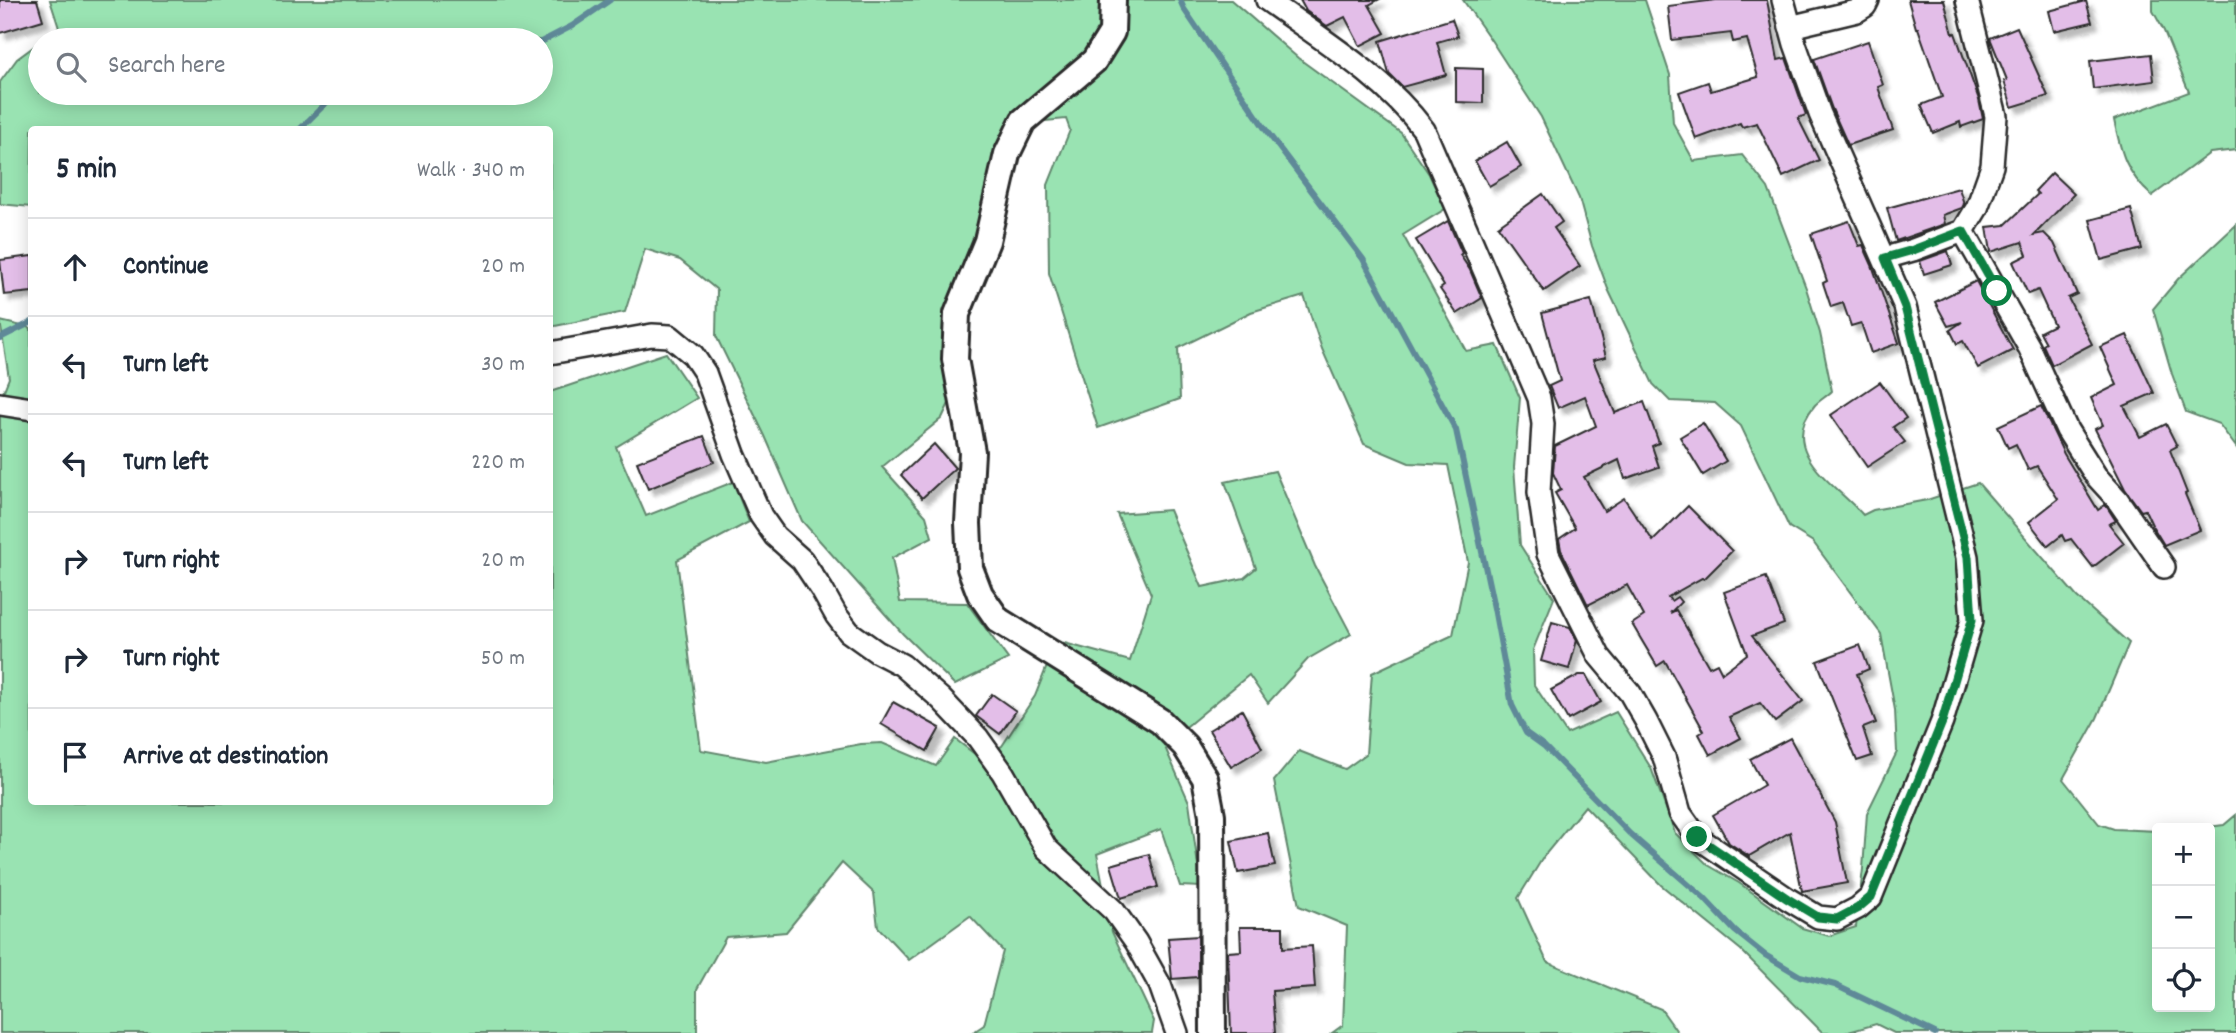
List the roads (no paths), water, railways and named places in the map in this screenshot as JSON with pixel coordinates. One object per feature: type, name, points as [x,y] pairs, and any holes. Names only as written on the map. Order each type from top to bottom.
[{"type":"street","points":[[1113,0],[1112,32],[1094,61],[1023,121],[1007,153],[987,241],[957,314],[955,359],[972,452],[968,523],[970,568],[980,594],[999,620],[1160,721],[1185,746],[1205,778],[1212,815],[1213,1033]]},
{"type":"street","points":[[1267,0],[1365,72],[1407,108],[1424,130],[1539,398],[1543,424],[1539,492],[1548,554],[1600,656],[1630,693],[1646,720],[1664,757],[1680,813],[1697,837],[1716,851],[1818,917],[1837,919],[1858,908],[1871,897],[1942,722],[1972,620],[1968,557],[1905,307],[1820,114],[1783,0]]},
{"type":"street","points":[[1790,27],[1857,11],[1865,6],[1868,0]]},
{"type":"street","points":[[1885,258],[1963,231],[1977,208],[1992,166],[1996,116],[1967,0]]},
{"type":"street","points":[[1963,231],[2029,347],[2067,429],[2096,477],[2117,499],[2164,567]]},
{"type":"street","points":[[553,352],[652,335],[670,336],[693,355],[705,373],[734,454],[761,516],[775,536],[802,560],[849,632],[877,652],[902,665],[941,699],[978,738],[1003,773],[1046,848],[1114,911],[1136,942],[1160,985],[1177,1033]]},
{"type":"street","points":[[0,404],[28,408]]},
{"type":"waterway","points":[[553,36],[610,0]]},
{"type":"waterway","points":[[1180,0],[1268,133],[1363,259],[1456,430],[1512,705],[1526,733],[1544,746],[1630,834],[1704,898],[1735,931],[1765,955],[1800,976],[1835,985],[1935,1033]]},
{"type":"waterway","points":[[303,126],[324,105]]},
{"type":"waterway","points":[[0,338],[28,324]]}]
